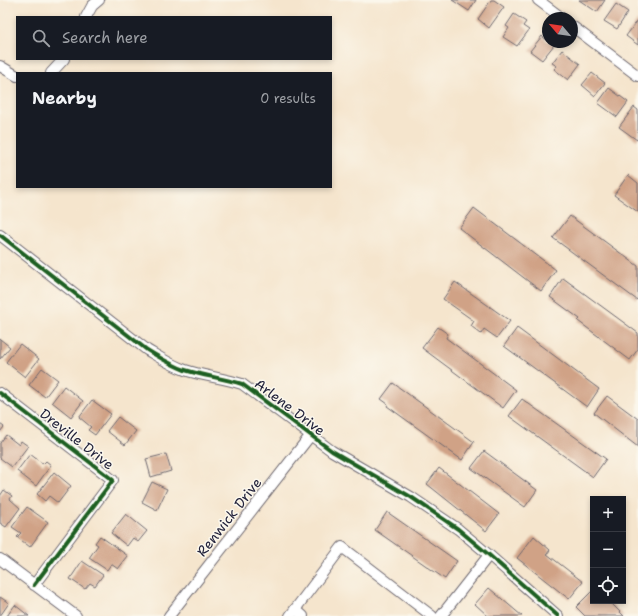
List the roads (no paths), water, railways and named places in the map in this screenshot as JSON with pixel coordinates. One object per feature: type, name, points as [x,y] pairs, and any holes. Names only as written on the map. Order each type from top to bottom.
[{"type":"street","points":[[87,16],[92,6],[98,0]]},
{"type":"street","points":[[538,0],[554,12]]},
{"type":"street","points":[[578,31],[638,76]]},
{"type":"street","points":[[52,72],[63,60]]},
{"type":"street","points":[[0,66],[16,75]]},
{"type":"street","name":"Arlene Drive","points":[[0,235],[146,350],[164,361],[184,370],[242,384],[332,451],[411,497],[458,529],[558,616]]},
{"type":"street","name":"Dreville Drive","points":[[0,393],[112,480],[34,585]]},
{"type":"street","name":"Renwick Drive","points":[[169,616],[310,436]]},
{"type":"street","points":[[303,616],[292,613],[342,547],[432,616]]},
{"type":"street","points":[[441,616],[489,555]]},
{"type":"street","points":[[0,559],[76,616]]}]
